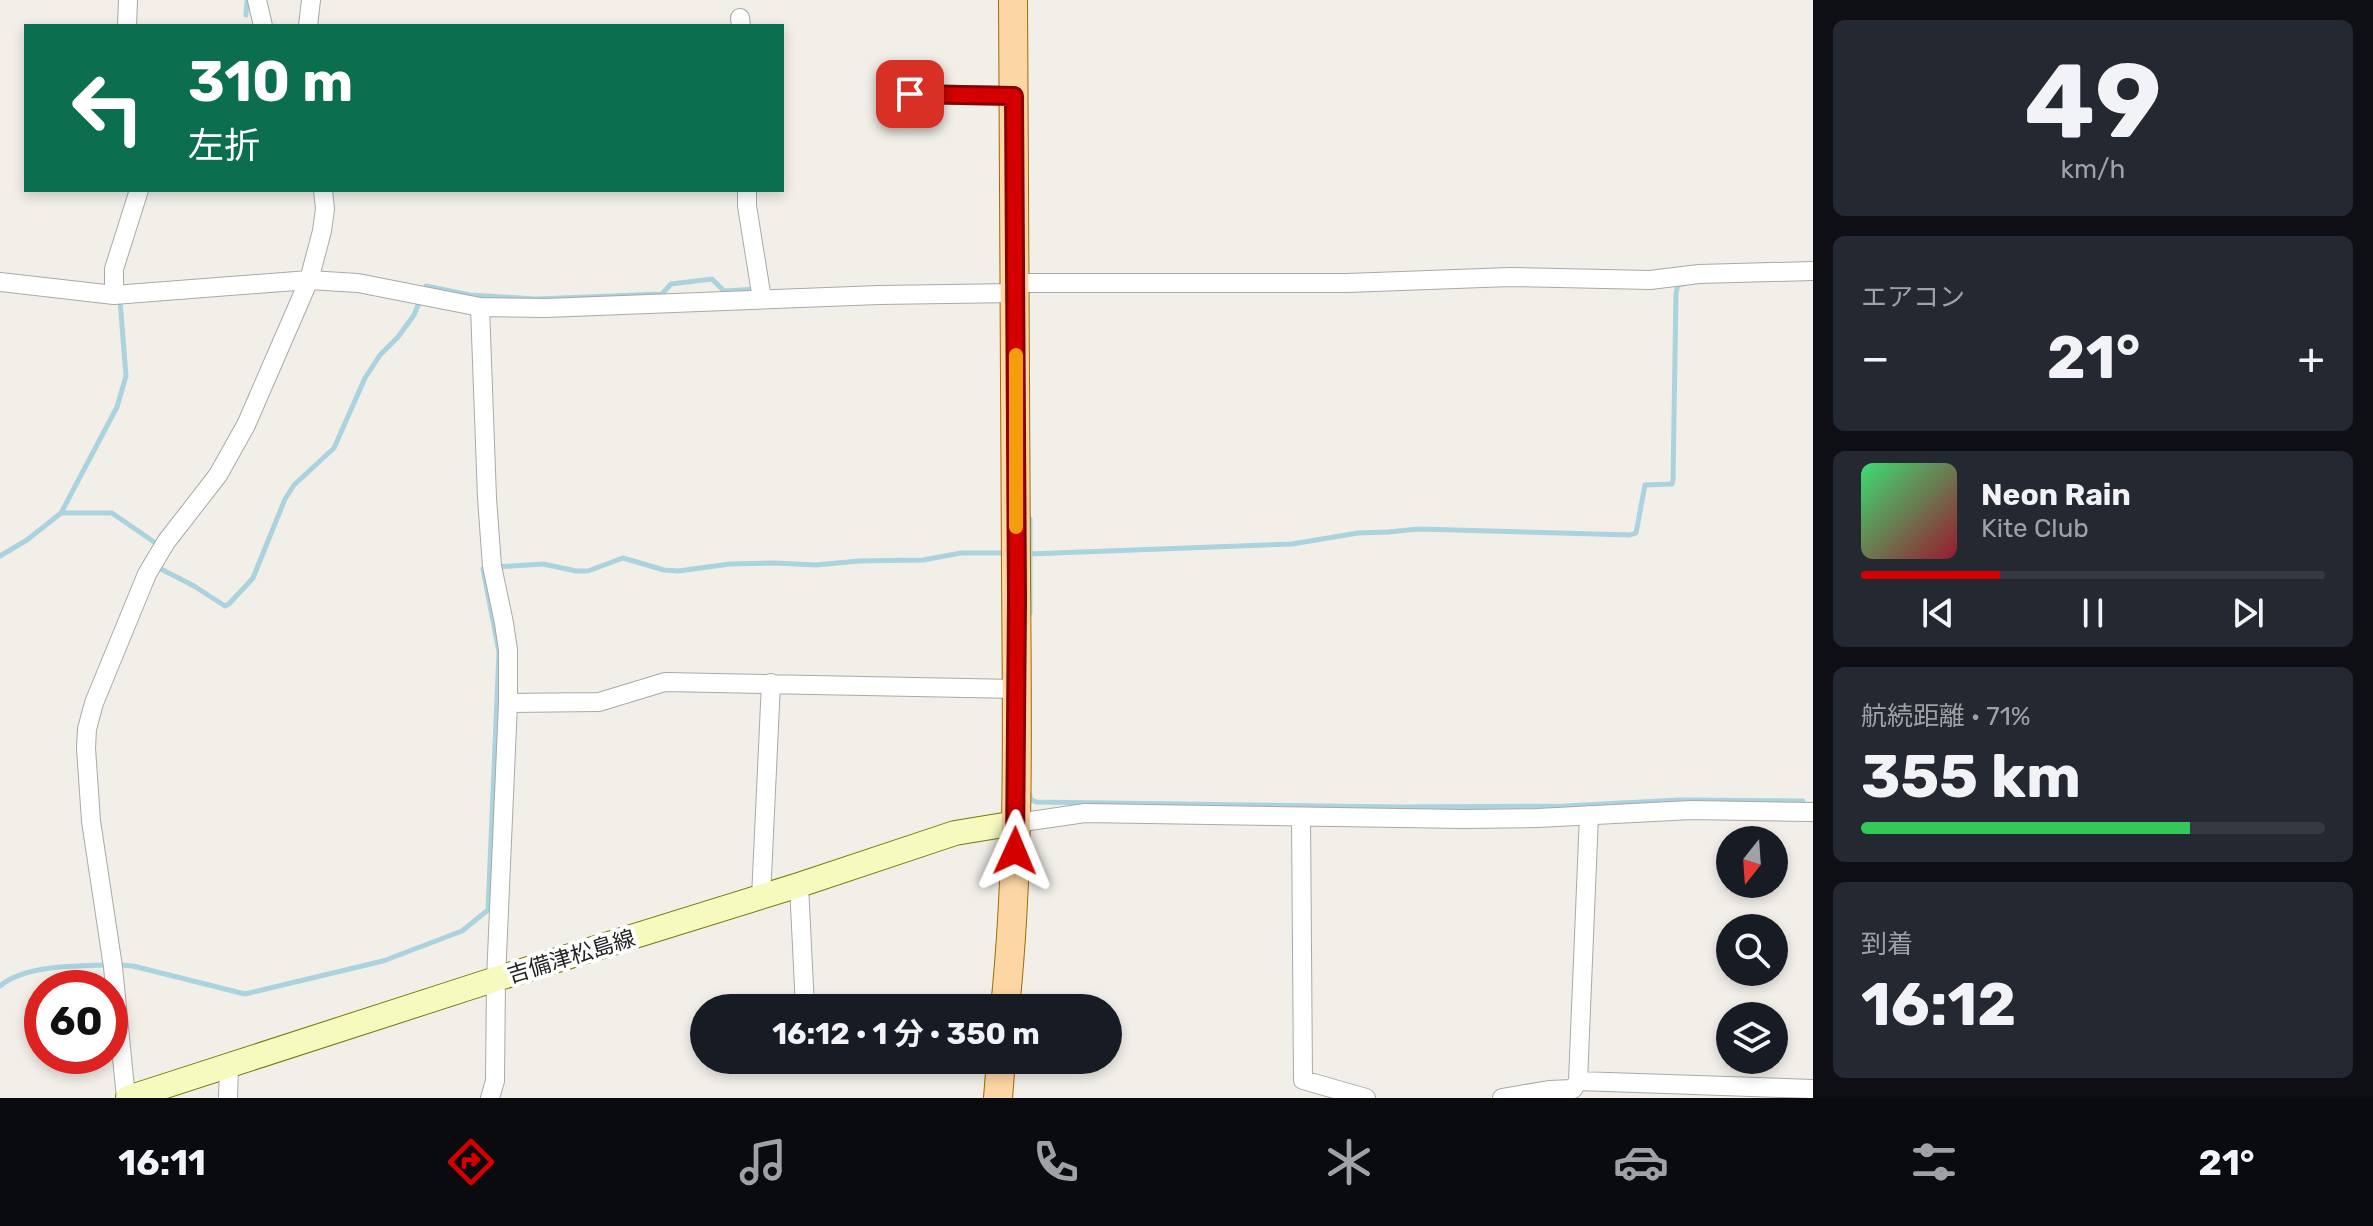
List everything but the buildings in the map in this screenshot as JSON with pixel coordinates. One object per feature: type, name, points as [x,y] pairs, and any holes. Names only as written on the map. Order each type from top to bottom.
[{"type":"main road","points":[[1006,994],[1012,938],[1016,823],[1022,286],[1013,0]]},
{"type":"main road","name":"吉備津松島線","points":[[127,1098],[496,979],[761,898],[955,833],[1016,823]]},
{"type":"main road","points":[[998,1098],[1000,1074]]},
{"type":"street","points":[[127,24],[128,0]]},
{"type":"street","points":[[257,0],[261,24]]},
{"type":"street","points":[[308,24],[311,0]]},
{"type":"street","points":[[910,94],[1014,96]]},
{"type":"street","points":[[122,295],[114,269],[138,192]]},
{"type":"street","points":[[127,1098],[113,967],[94,853],[87,729],[94,703],[152,564],[218,475],[246,425],[309,280],[322,231],[323,192]]},
{"type":"street","points":[[747,192],[761,293]]},
{"type":"street","points":[[0,282],[122,295],[309,280],[358,283],[480,307],[546,308],[761,293],[1022,286],[1347,283],[1510,277],[1650,280],[1699,274],[1813,271]]},
{"type":"street","points":[[480,307],[487,498],[492,568],[506,637],[508,703],[496,979],[495,1081],[490,1098]]},
{"type":"street","points":[[508,703],[599,702],[665,682],[1017,689]]},
{"type":"street","points":[[761,898],[771,683]]},
{"type":"street","points":[[1016,823],[1085,813],[1464,819],[1691,810],[1813,812]]},
{"type":"street","points":[[1502,1098],[1573,1089],[1578,1081],[1589,815]]},
{"type":"street","points":[[1301,817],[1303,1080],[1366,1098]]},
{"type":"street","points":[[799,885],[804,994]]},
{"type":"street","points":[[228,1098],[229,1066]]},
{"type":"street","points":[[1578,1081],[1813,1089]]},
{"type":"waterway","points":[[246,15],[247,0]]},
{"type":"waterway","points":[[157,567],[225,606],[229,604],[253,578],[285,499],[294,485],[334,448],[365,378],[414,315],[426,286],[470,295],[536,299],[662,294],[671,284],[712,279],[724,291],[757,289]]},
{"type":"waterway","points":[[1029,554],[1292,544],[1358,533],[1419,529],[1636,533],[1645,485],[1672,484],[1673,480],[1676,293],[1678,285],[1683,284]]},
{"type":"waterway","points":[[0,556],[27,540],[61,513],[117,407],[126,376],[120,300]]},
{"type":"waterway","points":[[61,513],[112,513],[157,544]]},
{"type":"waterway","points":[[1030,519],[1030,613]]},
{"type":"waterway","points":[[496,567],[543,564],[588,571],[623,558],[678,571],[730,564],[816,565],[923,560],[961,553],[1006,553]]},
{"type":"waterway","points":[[119,965],[245,994],[383,961],[462,931],[488,910],[499,652],[483,569],[487,569]]},
{"type":"waterway","points":[[1030,795],[1030,799],[1036,802],[1399,807],[1565,806],[1680,800],[1803,801]]},
{"type":"waterway","points":[[0,986],[36,970],[107,965]]},
{"type":"slow traffic","points":[[1016,355],[1016,527]]},
{"type":"route","points":[[910,94],[1014,96],[1015,851]]}]
